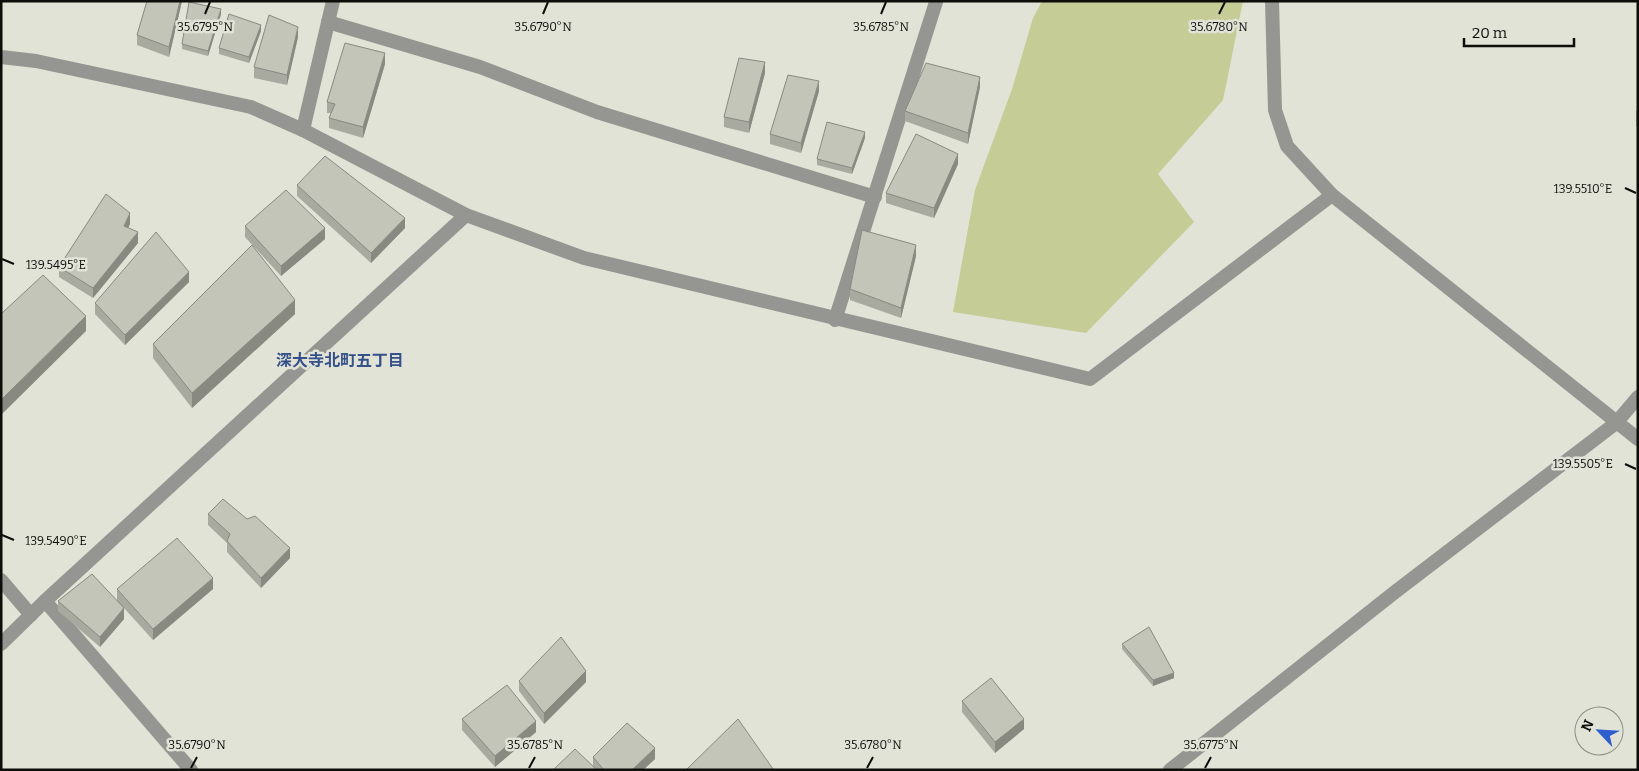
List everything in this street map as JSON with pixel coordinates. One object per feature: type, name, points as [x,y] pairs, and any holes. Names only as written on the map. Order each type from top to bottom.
[{"type":"street","points":[[303,130],[333,1]]},
{"type":"street","points":[[1272,1],[1275,110],[1287,146],[1332,195],[1638,439]]},
{"type":"street","points":[[835,320],[936,2]]},
{"type":"street","points":[[328,22],[480,67],[597,112],[875,197]]},
{"type":"street","points":[[1,57],[55,65],[251,107],[303,130],[466,215],[584,258],[835,320],[1090,379],[1332,195]]},
{"type":"street","points":[[1,644],[45,601],[466,215]]},
{"type":"street","points":[[1170,770],[1395,592],[1616,423],[1638,397]]},
{"type":"street","points":[[1,580],[31,615]]},
{"type":"street","points":[[45,601],[191,770]]},
{"type":"green space","points":[[1042,1],[1243,1],[1223,100],[1158,174],[1194,222],[1086,333],[953,312],[975,190],[1012,89],[1033,18]]},
{"type":"building","points":[[147,1],[180,1],[169,47],[137,35]]},
{"type":"building","points":[[189,2],[221,9],[208,51],[182,44]]},
{"type":"building","points":[[229,14],[261,25],[249,57],[219,48]]},
{"type":"building","points":[[269,15],[298,27],[287,75],[254,67]]},
{"type":"building","points":[[345,43],[385,53],[363,127],[329,118],[335,104],[327,102]]},
{"type":"building","points":[[739,58],[765,62],[749,122],[724,117]]},
{"type":"building","points":[[926,63],[980,77],[968,133],[905,111]]},
{"type":"building","points":[[788,75],[819,81],[801,143],[770,134]]},
{"type":"building","points":[[827,122],[865,132],[852,168],[817,159]]},
{"type":"building","points":[[916,134],[958,154],[934,208],[886,193]]},
{"type":"building","points":[[325,156],[405,218],[371,253],[297,185]]},
{"type":"building","points":[[286,190],[325,228],[281,266],[245,226]]},
{"type":"building","points":[[106,194],[130,213],[124,226],[138,232],[93,288],[59,267]]},
{"type":"building","points":[[862,230],[916,245],[901,308],[850,289]]},
{"type":"building","points":[[156,232],[189,272],[125,335],[95,303]]},
{"type":"building","points":[[252,245],[295,300],[192,393],[153,344]]},
{"type":"building","points":[[43,275],[86,316],[1,400],[1,314]]},
{"type":"building","points":[[223,499],[247,519],[255,516],[290,548],[261,578],[227,541],[230,534],[208,514]]},
{"type":"building","points":[[177,538],[213,578],[153,629],[117,589]]},
{"type":"building","points":[[92,574],[124,608],[100,637],[58,601]]},
{"type":"building","points":[[1149,627],[1174,673],[1153,680],[1122,644]]},
{"type":"building","points":[[561,637],[586,671],[544,713],[519,681]]},
{"type":"building","points":[[991,678],[1024,719],[995,742],[962,701]]},
{"type":"building","points":[[507,685],[536,721],[495,756],[462,719]]},
{"type":"building","points":[[738,719],[772,770],[687,770],[687,769]]},
{"type":"building","points":[[627,723],[655,748],[632,770],[604,770],[593,757]]},
{"type":"building","points":[[575,749],[597,770],[553,770]]},
{"type":"district","name":"深大寺北町五丁目","points":[[340,360]]}]
